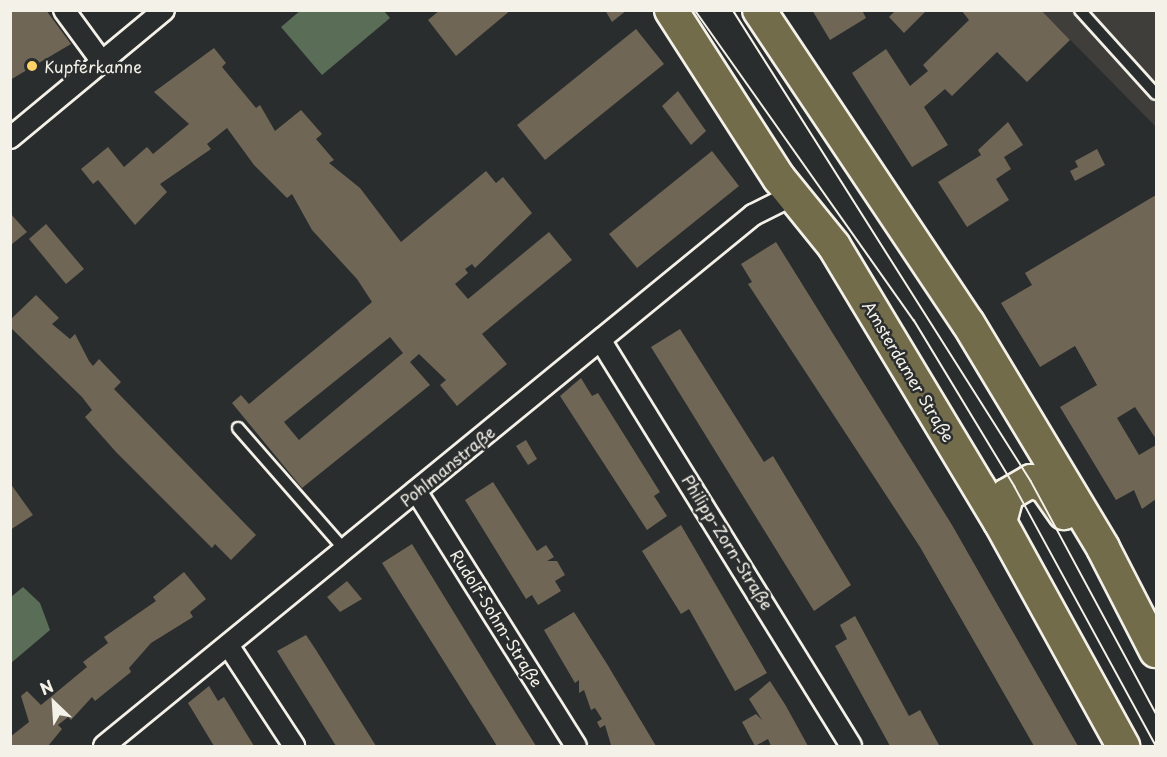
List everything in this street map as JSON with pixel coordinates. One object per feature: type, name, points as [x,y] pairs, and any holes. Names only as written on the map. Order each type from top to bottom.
[{"type":"main road","name":"Amsterdamer Straße","points":[[670,10],[795,194],[834,246],[1000,522],[1123,747]]},
{"type":"main road","points":[[759,10],[968,323],[1103,548],[1156,651]]},
{"type":"main road","points":[[1000,522],[1007,495],[1023,483],[1038,482],[1076,533],[1103,548]]},
{"type":"street","points":[[64,10],[102,62]]},
{"type":"street","points":[[10,138],[164,10]]},
{"type":"street","name":"Pohlmanstraße","points":[[104,747],[753,215],[795,194]]},
{"type":"street","name":"Philipp-Zorn-Straße","points":[[601,341],[851,747]]},
{"type":"street","name":"Rudolf-Sohm-Straße","points":[[416,491],[576,747]]},
{"type":"street","points":[[228,645],[294,747]]},
{"type":"lane","points":[[1080,10],[1156,94]]},
{"type":"lane","points":[[238,428],[344,549]]},
{"type":"shaded area","points":[[1042,11],[1156,11],[1156,127]]},
{"type":"green space","points":[[301,10],[384,11],[390,18],[322,75],[281,27]]},
{"type":"green space","points":[[23,587],[40,603],[50,630],[11,663],[11,597]]},
{"type":"building","points":[[10,10],[46,10],[71,44],[10,80]]},
{"type":"building","points":[[440,10],[511,10],[456,56],[428,20]]},
{"type":"building","points":[[605,10],[627,10],[612,22]]},
{"type":"building","points":[[812,10],[862,10],[866,18],[830,40]]},
{"type":"building","points":[[896,10],[927,10],[904,33],[889,17]]},
{"type":"building","points":[[961,10],[1041,10],[1070,40],[1027,82],[997,52],[952,96],[945,89],[924,107],[948,145],[912,167],[852,73],[886,49],[910,86],[928,71],[923,65],[969,20]]},
{"type":"building","points":[[636,29],[664,64],[545,160],[517,125]]},
{"type":"building","points":[[214,48],[226,63],[222,67],[256,108],[260,105],[275,131],[301,110],[322,134],[316,139],[334,160],[329,163],[360,188],[401,242],[486,171],[496,183],[503,177],[532,213],[475,268],[472,264],[465,269],[468,273],[455,284],[468,299],[549,232],[572,260],[482,334],[507,364],[457,406],[440,385],[446,380],[419,354],[410,362],[430,385],[302,488],[232,403],[241,395],[249,404],[372,302],[357,279],[312,230],[292,194],[287,198],[254,165],[227,128],[207,144],[211,149],[160,184],[167,192],[135,225],[98,180],[93,184],[81,169],[108,147],[124,167],[147,147],[153,154],[189,124],[154,92]],"holes":[[[390,337],[403,353],[299,440],[284,422]]]},
{"type":"building","points":[[678,91],[706,131],[691,145],[662,106]]},
{"type":"building","points":[[1008,122],[1023,145],[1004,157],[1011,169],[996,179],[1009,200],[967,227],[938,182],[981,155],[978,150]]},
{"type":"building","points":[[1097,149],[1105,165],[1075,181],[1070,171],[1078,167],[1075,161]]},
{"type":"building","points":[[712,151],[739,186],[637,268],[609,234]]},
{"type":"building","points":[[1156,195],[1156,439],[1135,407],[1117,418],[1139,455],[1156,445],[1156,499],[1142,509],[1134,490],[1116,500],[1060,407],[1097,385],[1075,346],[1040,367],[1001,303],[1032,285],[1025,273]]},
{"type":"building","points":[[10,213],[27,232],[12,244],[10,243]]},
{"type":"building","points":[[46,224],[84,269],[66,284],[29,239]]},
{"type":"building","points":[[776,242],[952,525],[1078,746],[1034,746],[920,547],[748,284],[752,282],[741,264]]},
{"type":"building","points":[[36,295],[59,318],[52,324],[70,339],[75,334],[93,366],[99,359],[121,382],[114,389],[256,535],[231,560],[215,544],[212,548],[116,452],[85,417],[92,410],[82,397],[10,327],[10,320]]},
{"type":"building","points":[[680,329],[764,462],[773,456],[851,585],[814,611],[651,347]]},
{"type":"building","points":[[581,378],[592,396],[598,393],[660,492],[654,496],[667,516],[647,530],[560,396]]},
{"type":"building","points":[[526,440],[537,459],[528,465],[516,446]]},
{"type":"building","points":[[493,482],[537,551],[546,545],[554,557],[547,561],[557,561],[565,575],[555,581],[561,591],[538,605],[532,595],[526,599],[465,500]]},
{"type":"building","points":[[10,483],[33,515],[10,530]]},
{"type":"building","points":[[681,525],[767,673],[735,691],[689,609],[681,614],[642,551]]},
{"type":"building","points":[[412,544],[536,746],[497,746],[382,563]]},
{"type":"building","points":[[184,572],[206,599],[190,612],[193,617],[151,643],[129,668],[131,672],[95,701],[92,697],[71,720],[68,717],[58,725],[62,729],[48,746],[10,746],[10,737],[29,722],[21,696],[27,691],[41,705],[87,667],[83,662],[108,643],[104,637],[156,601],[153,597]]},
{"type":"building","points":[[347,581],[362,599],[340,612],[327,597]]},
{"type":"building","points":[[574,612],[656,746],[611,745],[605,725],[600,728],[597,722],[602,719],[595,708],[591,710],[584,690],[579,693],[579,680],[575,683],[544,630]]},
{"type":"building","points":[[855,616],[909,716],[920,710],[939,745],[890,746],[835,646],[847,639],[840,625]]},
{"type":"building","points":[[306,635],[376,746],[336,746],[277,651]]},
{"type":"building","points":[[770,681],[808,746],[771,746],[768,739],[755,746],[742,722],[756,714],[762,720],[749,699]]},
{"type":"building","points":[[209,686],[218,701],[224,697],[254,746],[214,746],[188,703]]},
{"type":"tram line","points":[[695,10],[914,320],[1015,487],[1156,746]]},
{"type":"tram line","points":[[733,10],[1031,481],[1156,713]]},
{"type":"place","name":"Kupferkanne","points":[[32,66]]}]
